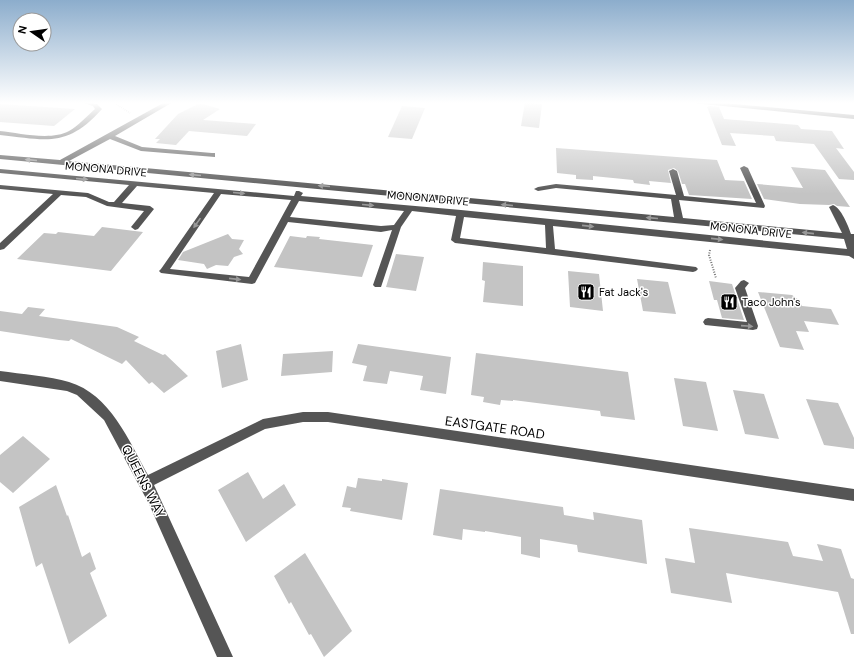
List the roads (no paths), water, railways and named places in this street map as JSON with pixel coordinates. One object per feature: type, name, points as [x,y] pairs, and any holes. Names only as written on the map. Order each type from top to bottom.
[{"type":"street","points":[[0,133],[49,138],[70,133]]},
{"type":"street","points":[[23,188],[62,163],[115,133]]},
{"type":"street","points":[[109,136],[141,149],[212,155]]},
{"type":"street","name":"MONONA DRIVE","points":[[0,157],[304,184],[503,205],[851,237]]},
{"type":"street","points":[[538,189],[556,186],[761,206],[744,168]]},
{"type":"street","name":"MONONA DRIVE","points":[[0,171],[410,208],[854,254]]},
{"type":"street","points":[[673,171],[679,220]]},
{"type":"street","points":[[116,205],[135,183]]},
{"type":"street","points":[[219,191],[164,271],[252,280],[304,184]]},
{"type":"street","points":[[0,187],[88,195],[101,202],[150,209],[135,227]]},
{"type":"street","points":[[2,247],[60,192]]},
{"type":"street","points":[[832,207],[851,237],[854,254]]},
{"type":"street","points":[[378,285],[397,227],[410,208]]},
{"type":"street","points":[[461,213],[455,240],[693,269]]},
{"type":"street","points":[[285,219],[381,229],[397,227]]},
{"type":"street","points":[[549,222],[551,251]]},
{"type":"street","points":[[708,322],[753,326],[740,288],[744,283]]},
{"type":"street","name":"QUEENS WAY","points":[[0,376],[68,386],[81,392],[108,416],[116,428],[145,483],[225,657]]},
{"type":"street","name":"EASTGATE ROAD","points":[[145,483],[263,424],[303,417],[328,417],[854,495]]},
{"type":"place","name":"Fat Jack's","points":[[586,292]]},
{"type":"place","name":"Taco John's","points":[[729,302]]}]
